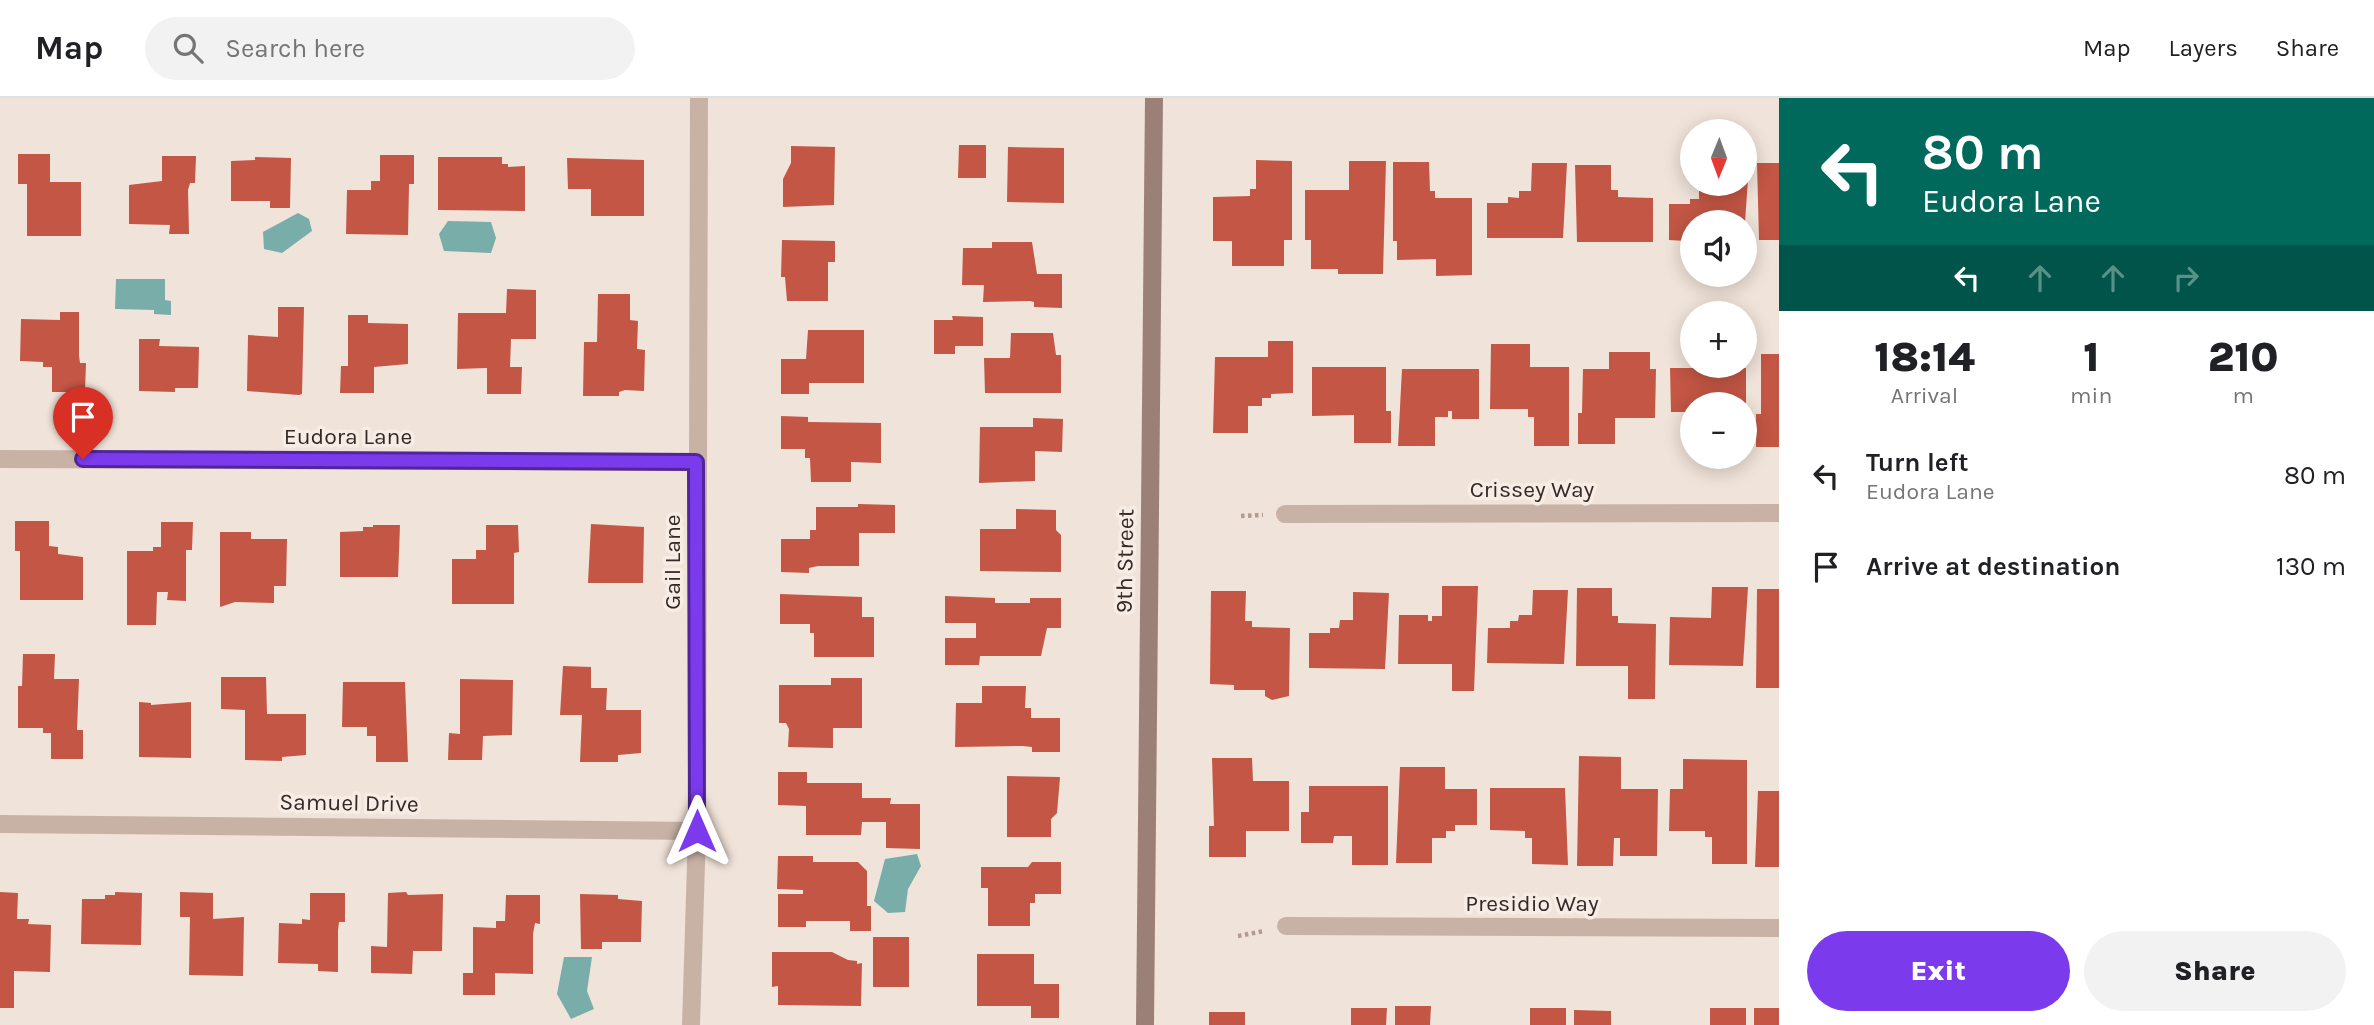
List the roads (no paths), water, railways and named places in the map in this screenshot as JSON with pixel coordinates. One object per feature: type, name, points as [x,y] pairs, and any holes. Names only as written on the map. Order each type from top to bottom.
[{"type":"street","name":"Gail Lane","points":[[691,1025],[697,831],[699,98]]},
{"type":"street","name":"9th Street","points":[[1145,1025],[1154,98]]},
{"type":"street","name":"Eudora Lane","points":[[0,459],[696,462]]},
{"type":"street","name":"Crissey Way","points":[[1285,514],[1779,513]]},
{"type":"street","name":"Samuel Drive","points":[[0,824],[697,831]]},
{"type":"street","name":"Presidio Way","points":[[1286,926],[1779,928]]},
{"type":"water","points":[[298,213],[309,219],[312,231],[282,253],[264,249],[263,232]]},
{"type":"water","points":[[448,221],[491,222],[496,238],[491,253],[444,251],[439,234]]},
{"type":"water","points":[[116,279],[165,279],[165,300],[171,301],[171,315],[154,314],[154,310],[115,309]]},
{"type":"water","points":[[917,854],[921,866],[908,889],[905,912],[888,913],[874,901],[885,859]]},
{"type":"water","points":[[564,957],[592,957],[587,991],[594,1009],[571,1019],[557,994]]}]
